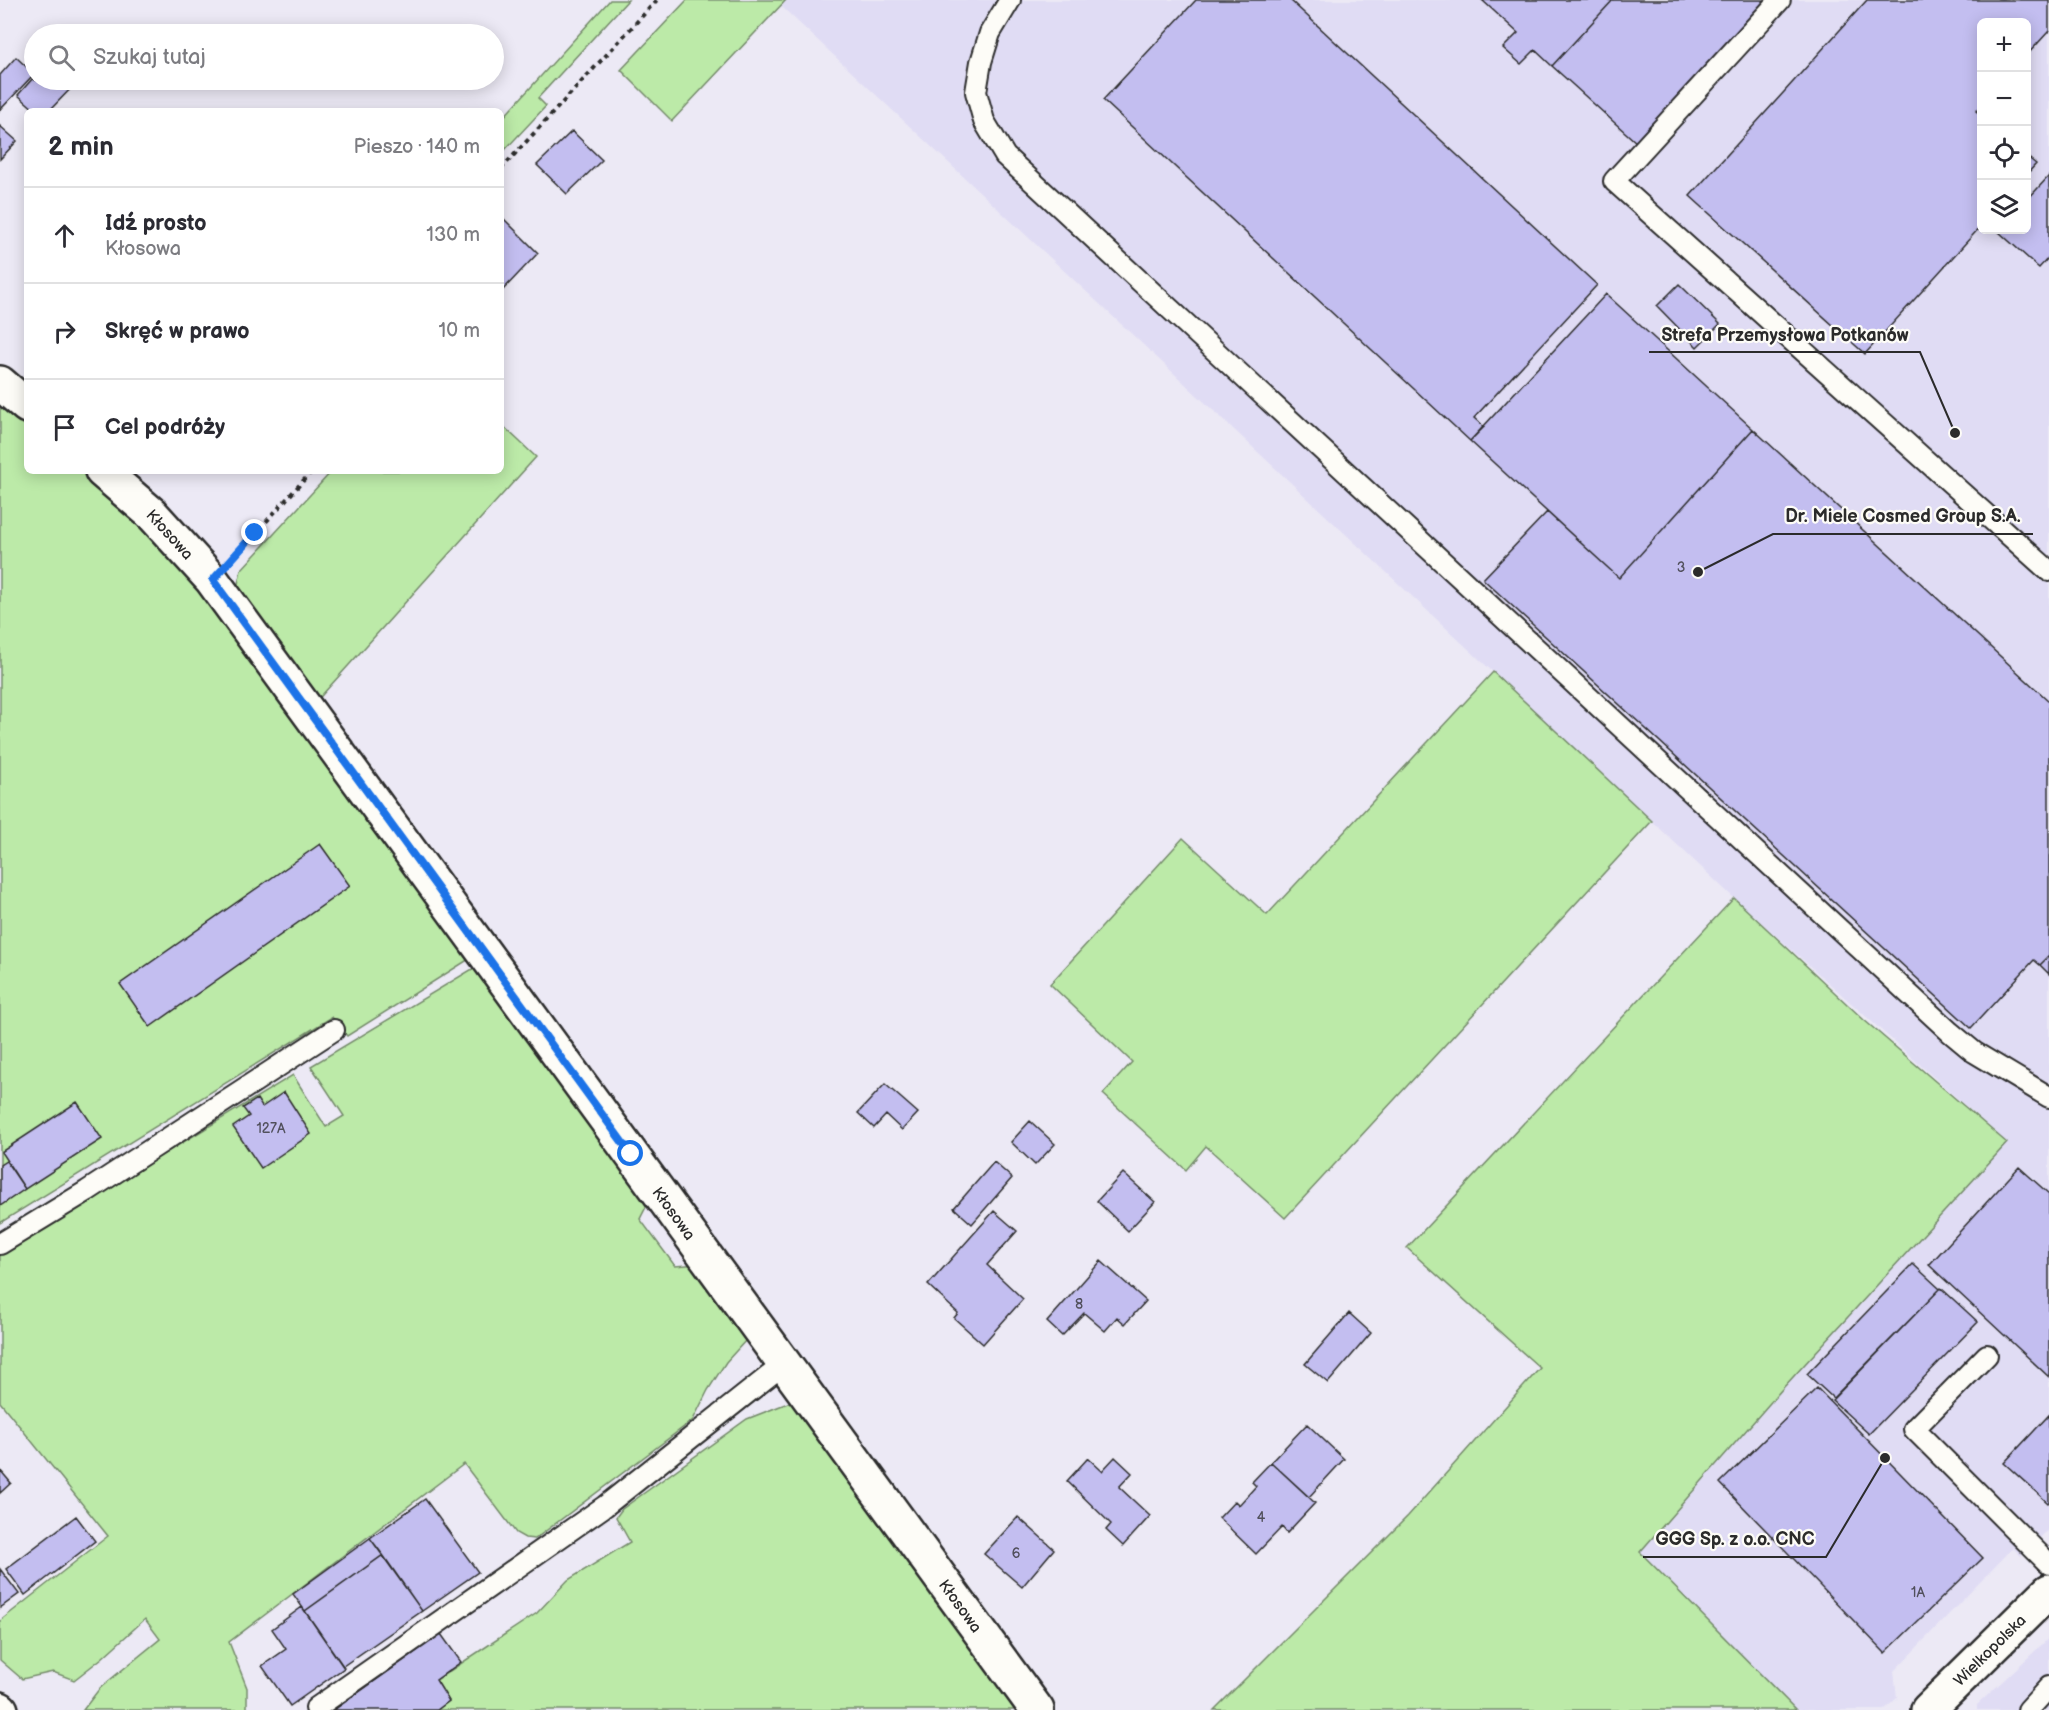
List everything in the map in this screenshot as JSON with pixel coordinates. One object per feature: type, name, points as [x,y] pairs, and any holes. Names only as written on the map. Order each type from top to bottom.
[{"type":"street","points":[[0,383],[24,403]]},
{"type":"street","name":"Kłosowa","points":[[105,474],[152,514],[213,580],[1036,1710]]},
{"type":"street","name":"Wielkopolska","points":[[1928,1710],[2049,1591]]},
{"type":"lane","points":[[1010,0],[990,33],[981,62],[976,92],[984,121],[1005,156],[1950,1032],[1974,1052],[2049,1097]]},
{"type":"lane","points":[[1779,0],[1614,181],[2049,571]]},
{"type":"lane","points":[[0,1244],[87,1191],[334,1030]]},
{"type":"lane","points":[[1987,1355],[1914,1429],[2049,1564]]},
{"type":"lane","points":[[316,1708],[605,1506],[784,1364]]},
{"type":"lane","points":[[2028,1710],[2049,1687]]},
{"type":"path","points":[[504,166],[657,0]]},
{"type":"path","points":[[213,580],[309,474]]},
{"type":"shaded area","points":[[786,0],[2049,0],[2049,1529],[2021,1556],[2013,1548],[1894,1671],[1897,1698],[1884,1710],[1796,1710],[1640,1552],[1783,1388],[2007,1143],[1734,898],[781,6]]},
{"type":"shaded area","points":[[2049,1638],[2049,1710],[1977,1710],[1977,1705]]},
{"type":"green space","points":[[610,0],[628,0],[538,98],[546,106],[504,151],[504,117]]},
{"type":"green space","points":[[687,0],[786,0],[672,121],[621,70]]},
{"type":"green space","points":[[0,397],[24,418],[24,474],[85,474],[141,524],[192,580],[474,956],[347,1036],[332,1017],[0,1223]]},
{"type":"green space","points":[[504,427],[536,457],[313,705],[237,588],[241,570],[329,474],[504,474]]},
{"type":"green space","points":[[1493,672],[1652,821],[1285,1218],[1206,1146],[1186,1170],[1103,1094],[1132,1062],[1050,984],[1183,838],[1267,915]]},
{"type":"green space","points":[[1734,898],[1864,1020],[2007,1143],[1783,1388],[1640,1552],[1796,1710],[1214,1710],[1408,1516],[1540,1368],[1407,1248]]},
{"type":"green space","points":[[479,965],[650,1199],[640,1219],[675,1266],[699,1264],[747,1339],[726,1362],[693,1420],[535,1539],[525,1538],[516,1533],[464,1464],[229,1642],[247,1688],[247,1710],[83,1710],[100,1688],[160,1639],[145,1619],[74,1680],[53,1672],[22,1679],[0,1660],[0,1621],[108,1536],[0,1402],[0,1254],[293,1075],[326,1127],[344,1116],[311,1066]]},
{"type":"green space","points":[[793,1401],[1019,1710],[437,1710],[449,1701],[436,1680],[537,1613],[568,1580],[630,1542],[616,1517],[622,1509],[747,1419]]},
{"type":"building","points":[[1196,0],[1290,0],[1597,285],[1474,418],[1484,427],[1470,441],[1103,100]]},
{"type":"building","points":[[1482,0],[1613,0],[1552,66],[1535,50],[1521,64],[1503,48],[1518,33]]},
{"type":"building","points":[[1613,0],[1768,0],[1637,143],[1552,66]]},
{"type":"building","points":[[1867,0],[2049,0],[2049,31],[2031,51],[2031,18],[1977,18],[1977,231],[1865,354],[1690,196]]},
{"type":"building","points":[[16,57],[24,65],[24,85],[0,110],[0,75]]},
{"type":"building","points":[[24,88],[69,90],[52,108],[33,108],[18,95]]},
{"type":"building","points":[[0,126],[17,141],[0,159]]},
{"type":"building","points":[[572,131],[602,160],[567,194],[537,165]]},
{"type":"building","points":[[2031,160],[2036,164],[2031,170]]},
{"type":"building","points":[[2049,176],[2049,257],[2039,268],[2001,234],[2031,234],[2031,196]]},
{"type":"building","points":[[504,219],[538,253],[504,289]]},
{"type":"building","points":[[1679,284],[1720,324],[1697,347],[1657,306]]},
{"type":"building","points":[[1606,294],[1753,429],[1619,578],[1470,441]]},
{"type":"building","points":[[1753,429],[2049,701],[2049,956],[2040,965],[2034,960],[1971,1028],[1483,579],[1547,512],[1619,578]]},
{"type":"building","points":[[320,844],[350,886],[150,1027],[120,984]]},
{"type":"building","points":[[2049,956],[2049,974],[2040,965]]},
{"type":"building","points":[[885,1084],[918,1113],[902,1130],[886,1115],[874,1128],[858,1113]]},
{"type":"building","points":[[284,1092],[311,1134],[261,1168],[233,1127],[249,1116],[243,1108],[257,1099],[262,1107]]},
{"type":"building","points":[[77,1102],[102,1139],[25,1189],[1,1152]]},
{"type":"building","points":[[1030,1121],[1055,1144],[1035,1165],[1011,1142]]},
{"type":"building","points":[[6,1161],[25,1189],[0,1206],[0,1165]]},
{"type":"building","points":[[994,1162],[1012,1178],[972,1224],[954,1208]]},
{"type":"building","points":[[2019,1167],[2049,1194],[2049,1377],[1929,1265]]},
{"type":"building","points":[[1123,1173],[1155,1202],[1128,1231],[1097,1201]]},
{"type":"building","points":[[994,1211],[1017,1231],[987,1265],[1023,1299],[983,1344],[954,1318],[958,1313],[928,1285]]},
{"type":"building","points":[[1101,1261],[1146,1301],[1125,1324],[1117,1317],[1105,1331],[1084,1313],[1062,1336],[1047,1322]]},
{"type":"building","points":[[1913,1264],[1940,1289],[1833,1398],[1807,1374]]},
{"type":"building","points":[[1941,1288],[1978,1322],[1869,1434],[1832,1400]]},
{"type":"building","points":[[1349,1313],[1371,1333],[1328,1383],[1305,1364]]},
{"type":"building","points":[[1817,1388],[1983,1558],[1885,1653],[1720,1483]]},
{"type":"building","points":[[2049,1415],[2049,1502],[2048,1503],[2004,1463]]},
{"type":"building","points":[[1307,1424],[1344,1459],[1309,1497],[1271,1462]]},
{"type":"building","points":[[1115,1457],[1132,1473],[1119,1487],[1150,1516],[1123,1546],[1106,1530],[1111,1524],[1067,1481],[1088,1458],[1102,1471]]},
{"type":"building","points":[[1271,1462],[1315,1503],[1287,1533],[1282,1527],[1256,1554],[1219,1518],[1235,1501],[1239,1505],[1256,1486],[1252,1482]]},
{"type":"building","points":[[0,1470],[11,1483],[0,1493]]},
{"type":"building","points":[[425,1499],[478,1572],[422,1611],[370,1538]]},
{"type":"building","points":[[76,1516],[95,1541],[25,1595],[6,1569]]},
{"type":"building","points":[[1018,1517],[1054,1549],[1022,1587],[984,1554]]},
{"type":"building","points":[[370,1538],[383,1555],[305,1611],[293,1594]]},
{"type":"building","points":[[383,1555],[422,1611],[343,1666],[305,1611]]},
{"type":"building","points":[[0,1569],[19,1594],[0,1608]]},
{"type":"building","points":[[302,1607],[344,1668],[290,1706],[262,1666],[286,1649],[272,1629]]},
{"type":"building","points":[[441,1634],[461,1662],[436,1680],[449,1701],[437,1710],[334,1710]]},
{"type":"place","name":"Strefa Przemysłowa Potkanów","points":[[1955,433]]},
{"type":"place","name":"Dr. Miele Cosmed Group S.A.","points":[[1698,572]]},
{"type":"place","name":"GGG Sp. z o.o. CNC","points":[[1885,1458]]},
{"type":"route","points":[[255,533],[213,580],[631,1154]]}]
